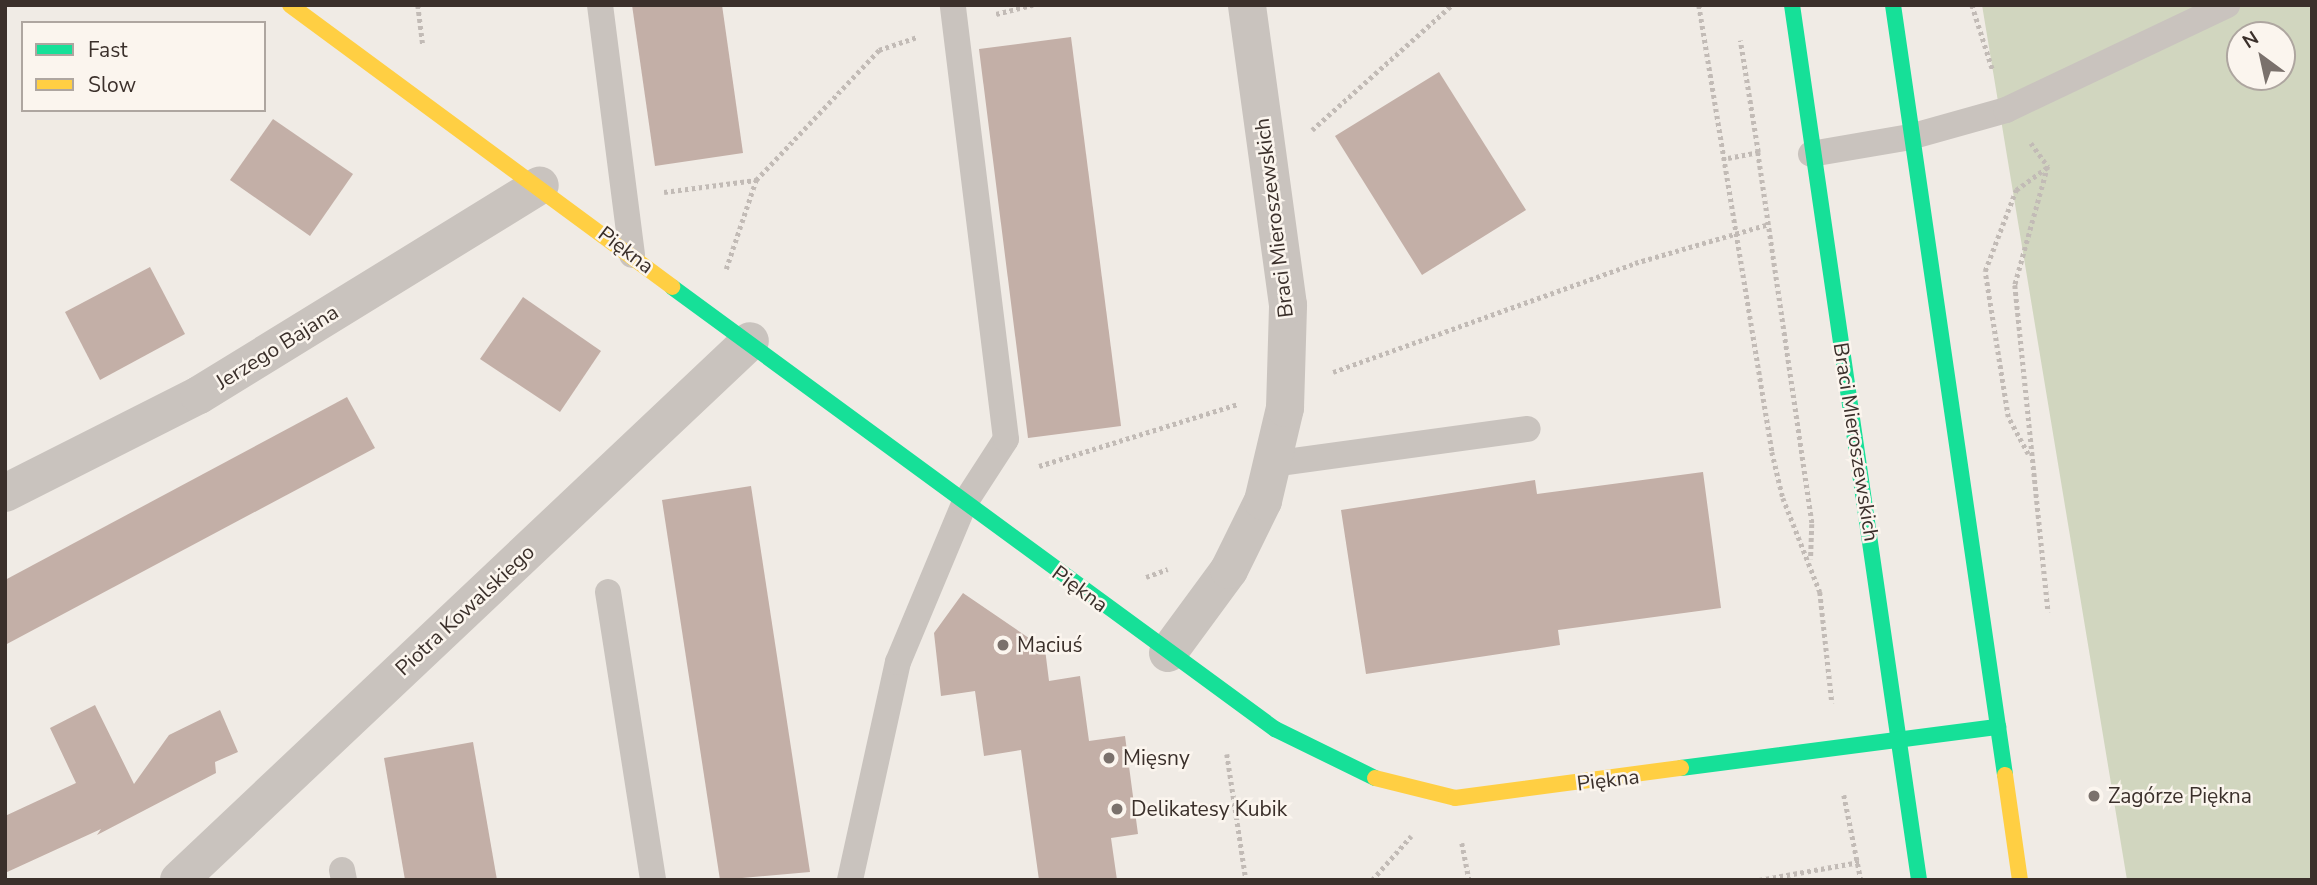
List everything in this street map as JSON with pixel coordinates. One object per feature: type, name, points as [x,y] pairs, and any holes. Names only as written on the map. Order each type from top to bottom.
[{"type":"street","name":"Piękna","points":[[290,5],[540,185],[964,504],[1168,653],[1275,729],[1360,774],[1455,798],[1900,744],[1998,727]]},
{"type":"street","name":"Braci Mieroszewskich","points":[[1168,653],[1228,570],[1263,500],[1285,408],[1288,305],[1247,5]]},
{"type":"street","name":"Braci Mieroszewskich","points":[[1792,5],[1811,154],[1919,880]]},
{"type":"street","points":[[1893,5],[1910,137],[2020,880]]},
{"type":"street","name":"Jerzego Bajana","points":[[5,493],[199,394],[540,185]]},
{"type":"street","name":"Piotra Kowalskiego","points":[[179,880],[750,341]]},
{"type":"lane","points":[[600,5],[632,255]]},
{"type":"lane","points":[[1811,154],[1910,137],[2006,110],[2227,5]]},
{"type":"lane","points":[[850,880],[898,663],[964,504],[1006,439],[955,15]]},
{"type":"lane","points":[[1272,464],[1528,429]]},
{"type":"lane","points":[[608,592],[653,880]]},
{"type":"path","points":[[418,5],[424,54]]},
{"type":"path","points":[[720,284],[757,180],[879,50],[955,15],[1033,5]]},
{"type":"path","points":[[1301,139],[1452,5]]},
{"type":"path","points":[[1699,5],[1728,158],[1778,478],[1820,592]]},
{"type":"path","points":[[1972,5],[2006,110],[2048,166]]},
{"type":"path","points":[[1740,40],[1812,524],[1811,563]]},
{"type":"path","points":[[1728,158],[1758,152]]},
{"type":"path","points":[[2048,166],[2015,285],[2030,405],[2028,455],[2048,612]]},
{"type":"path","points":[[2028,455],[2008,417],[1985,271],[2016,190],[2048,166]]},
{"type":"path","points":[[1332,372],[1739,229],[1769,223]]},
{"type":"path","points":[[1028,470],[1248,401]]},
{"type":"path","points":[[1131,582],[1173,566]]},
{"type":"path","points":[[1217,687],[1246,880]]},
{"type":"path","points":[[1372,880],[1407,844],[1434,793]]},
{"type":"path","points":[[1759,880],[1859,862]]},
{"type":"green space","points":[[1982,5],[2312,5],[2312,880],[2127,880]]},
{"type":"building","points":[[632,5],[722,5],[743,153],[655,166]]},
{"type":"building","points":[[1071,37],[1121,426],[1028,438],[979,49]]},
{"type":"building","points":[[1439,72],[1526,210],[1422,275],[1335,136]]},
{"type":"building","points":[[273,119],[353,174],[310,236],[230,180]]},
{"type":"building","points":[[150,267],[185,334],[100,380],[65,312]]},
{"type":"building","points":[[523,297],[601,351],[560,412],[480,359]]},
{"type":"building","points":[[347,397],[375,448],[5,645],[5,580]]},
{"type":"building","points":[[1703,472],[1721,608],[1558,630],[1560,645],[1366,674],[1341,510],[1535,480],[1537,494]]},
{"type":"building","points":[[751,486],[810,872],[720,880],[662,500]]},
{"type":"building","points":[[963,593],[1045,649],[1049,681],[1080,676],[1089,741],[1125,736],[1138,834],[1111,838],[1117,880],[1039,880],[1021,750],[984,756],[975,691],[941,696],[934,633]]},
{"type":"building","points":[[95,705],[134,784],[169,735],[220,710],[238,752],[215,762],[216,773],[97,835],[101,829],[5,873],[5,816],[76,783],[50,728]]},
{"type":"building","points":[[473,742],[497,880],[405,880],[384,758]]},
{"type":"traffic: fast","points":[[1792,5],[1919,880]]},
{"type":"traffic: fast","points":[[1893,5],[2005,775]]},
{"type":"traffic: fast","points":[[672,287],[1275,729],[1375,778]]},
{"type":"traffic: fast","points":[[1681,768],[1998,727]]},
{"type":"traffic: slow","points":[[290,5],[672,287]]},
{"type":"traffic: slow","points":[[1375,778],[1455,798],[1681,768]]},
{"type":"traffic: slow","points":[[2005,775],[2020,880]]},
{"type":"place","name":"Maciuś","points":[[1003,645]]},
{"type":"place","name":"Mięsny","points":[[1109,758]]},
{"type":"place","name":"Zagórze Piękna","points":[[2094,796]]},
{"type":"place","name":"Delikatesy Kubik","points":[[1117,809]]}]
